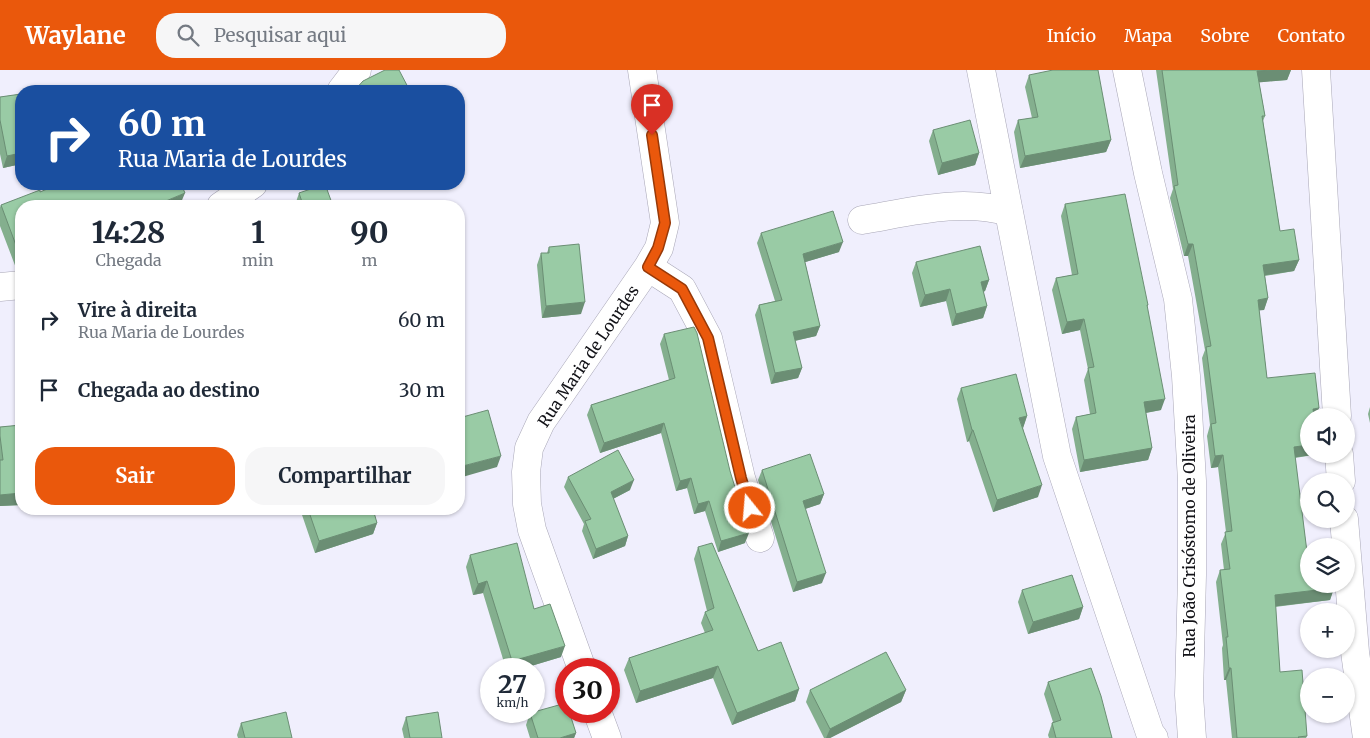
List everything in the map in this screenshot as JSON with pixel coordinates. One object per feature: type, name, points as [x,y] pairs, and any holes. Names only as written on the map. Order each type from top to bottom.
[{"type":"street","points":[[346,85],[357,70]]},
{"type":"street","name":"Rua Maria de Lourdes","points":[[578,658],[532,530],[527,504],[526,472],[529,448],[541,422],[648,267],[658,248],[665,223],[642,70]]},
{"type":"street","points":[[981,70],[1057,456],[1150,734],[1154,738]]},
{"type":"street","name":"Rua João Crisóstomo de Oliveira","points":[[1127,70],[1148,173],[1178,299],[1186,376],[1192,481],[1189,695],[1192,738]]},
{"type":"street","points":[[1316,70],[1337,408]]},
{"type":"street","points":[[230,200],[245,190]]},
{"type":"street","points":[[862,220],[947,206],[992,208],[1009,212]]},
{"type":"street","points":[[648,267],[682,289],[708,338],[741,478],[760,538]]},
{"type":"street","points":[[0,287],[15,286]]},
{"type":"street","points":[[1345,528],[1356,652],[1367,738]]},
{"type":"street","points":[[601,723],[606,738]]},
{"type":"building","points":[[385,70],[399,70],[407,85],[359,85],[363,81]]},
{"type":"building","points":[[1053,70],[1098,70],[1111,140],[1025,156],[1018,120],[1038,117],[1029,75]]},
{"type":"building","points":[[1162,70],[1273,70],[1257,71],[1265,116],[1262,116],[1280,231],[1294,229],[1299,260],[1263,265],[1268,298],[1258,300],[1267,378],[1315,373],[1319,408],[1300,408],[1300,446],[1294,447],[1300,495],[1300,528],[1304,528],[1305,538],[1300,538],[1300,592],[1275,595],[1280,672],[1300,670],[1300,723],[1306,723],[1307,736],[1299,738],[1237,738],[1220,570],[1230,569],[1225,532],[1232,531],[1223,455],[1215,456],[1211,424],[1216,423],[1206,347],[1211,346],[1193,244],[1188,244],[1174,186],[1178,185]]},
{"type":"building","points":[[15,95],[15,154],[7,156],[0,120],[0,97]]},
{"type":"building","points":[[970,120],[979,153],[942,163],[933,130]]},
{"type":"building","points":[[40,190],[40,192],[45,190],[184,190],[185,193],[168,200],[15,200],[15,243],[1,205]]},
{"type":"building","points":[[308,190],[327,190],[331,200],[301,200],[299,193]]},
{"type":"building","points":[[1125,194],[1165,399],[1144,402],[1152,448],[1084,460],[1076,417],[1096,413],[1088,368],[1094,367],[1084,319],[1067,322],[1056,278],[1078,274],[1065,204]]},
{"type":"building","points":[[833,211],[843,242],[803,254],[820,326],[793,332],[802,368],[775,373],[759,305],[782,300],[761,233]]},
{"type":"building","points":[[579,244],[585,302],[546,306],[541,253],[549,253],[549,247]]},
{"type":"building","points":[[980,246],[989,280],[981,282],[987,306],[956,314],[950,289],[925,295],[916,262]]},
{"type":"building","points":[[694,327],[730,471],[749,533],[721,541],[709,501],[698,504],[691,478],[680,481],[664,423],[604,443],[591,405],[675,378],[664,334]]},
{"type":"building","points":[[1016,374],[1027,416],[1019,418],[1042,485],[997,500],[972,430],[961,388]]},
{"type":"building","points":[[488,410],[501,456],[465,465],[465,416]]},
{"type":"building","points":[[15,426],[15,494],[0,495],[0,460],[3,460],[0,427]]},
{"type":"building","points":[[618,450],[634,480],[611,492],[628,536],[596,549],[585,521],[591,519],[568,477]]},
{"type":"building","points":[[810,454],[824,494],[803,501],[826,573],[797,582],[762,470]]},
{"type":"building","points":[[310,515],[375,515],[377,523],[319,541]]},
{"type":"building","points":[[517,543],[534,609],[550,604],[565,646],[523,658],[511,658],[487,581],[478,584],[470,555]]},
{"type":"building","points":[[712,543],[758,651],[781,642],[799,689],[737,713],[718,666],[640,691],[629,658],[713,630],[705,612],[714,608],[698,547]]},
{"type":"building","points":[[1072,575],[1083,607],[1033,622],[1022,590]]},
{"type":"building","points":[[886,652],[906,690],[830,729],[810,690]]},
{"type":"building","points":[[1091,668],[1101,696],[1112,738],[1056,738],[1052,723],[1061,720],[1048,682]]},
{"type":"building","points":[[555,706],[555,723],[573,723],[576,733],[560,738],[538,738],[533,723],[545,723],[545,709]]},
{"type":"building","points":[[286,712],[292,738],[245,738],[241,723]]},
{"type":"building","points":[[438,712],[442,738],[410,738],[406,717]]},
{"type":"route","points":[[652,135],[665,223],[658,248],[648,267],[682,289],[708,338],[741,478],[750,508]]}]
